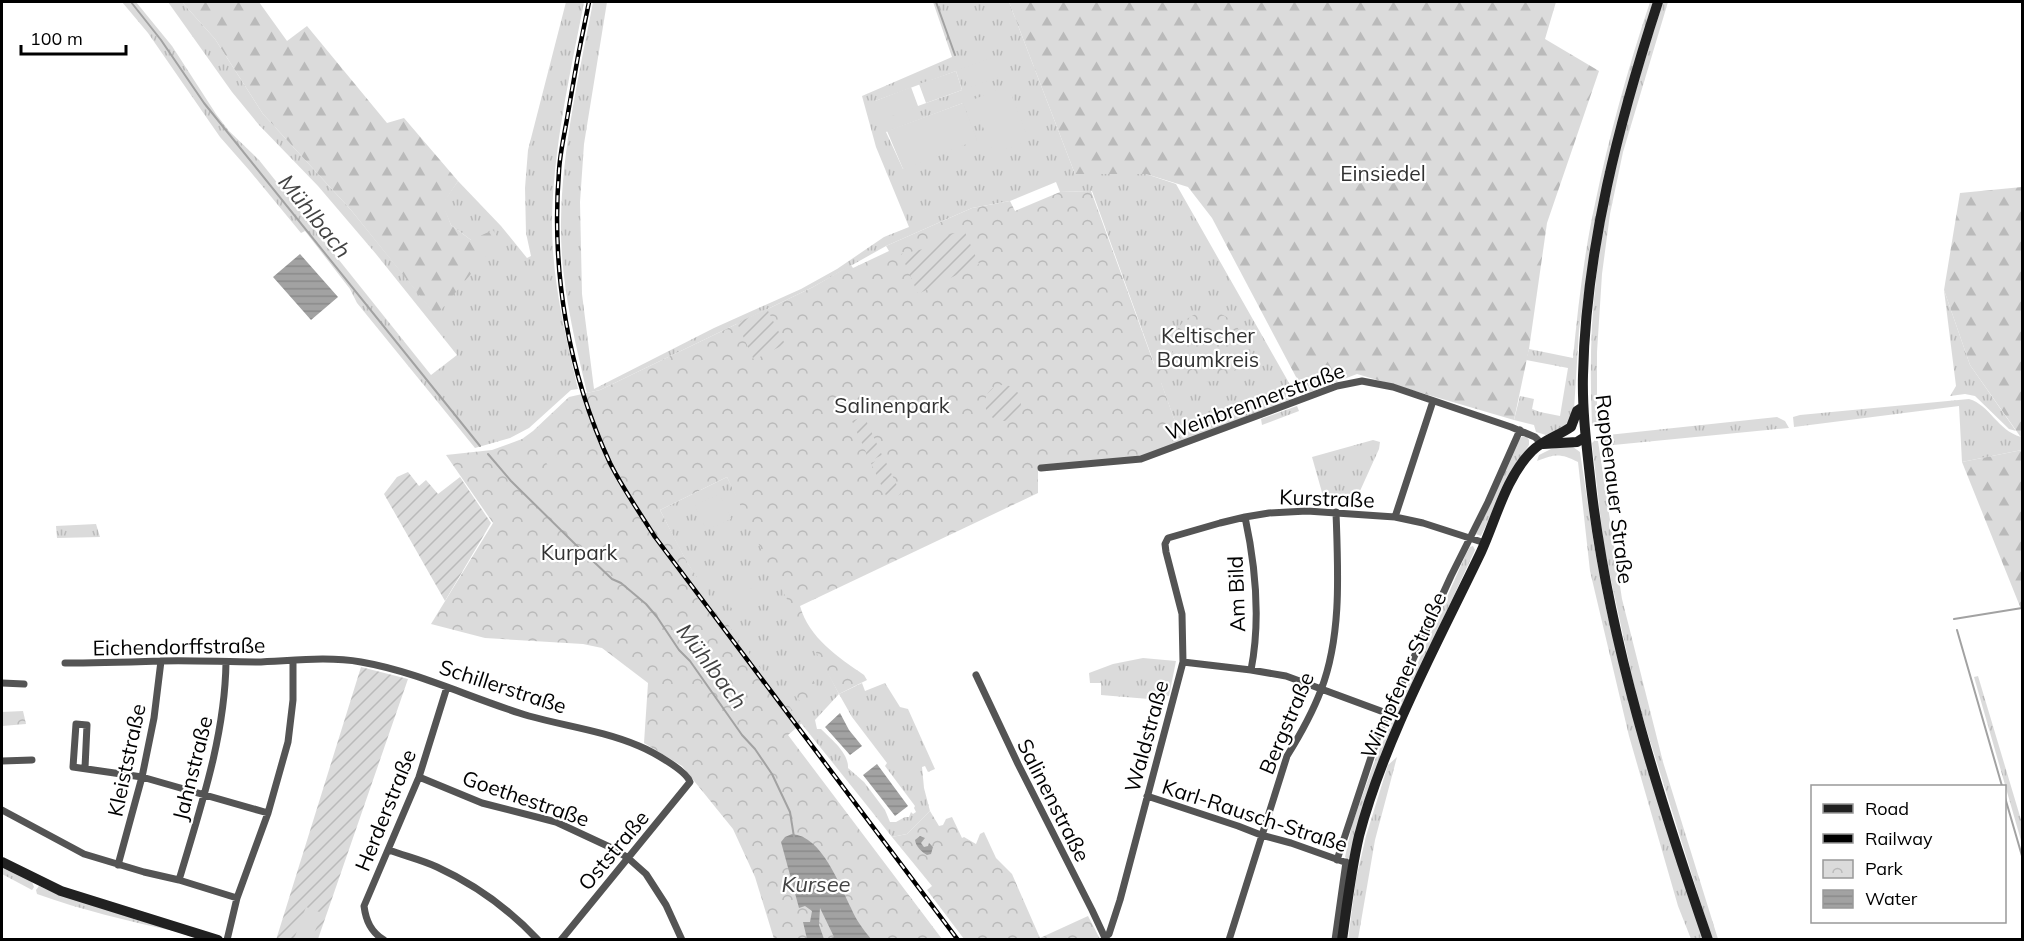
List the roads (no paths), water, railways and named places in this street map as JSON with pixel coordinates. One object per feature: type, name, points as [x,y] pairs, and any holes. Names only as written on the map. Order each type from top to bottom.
[{"type":"main road","name":"Rappenauer Straße","points":[[1658,2],[1639,61],[1606,190],[1592,268],[1586,319],[1583,407],[1594,515],[1623,660],[1654,773],[1708,939]]},
{"type":"main road","name":"Wimpfener Straße","points":[[1342,939],[1350,864],[1375,786],[1395,736],[1485,543],[1514,475],[1533,451],[1571,427],[1577,411],[1583,407]]},
{"type":"main road","points":[[1562,433],[1575,432],[1586,436]]},
{"type":"main road","points":[[1542,444],[1577,442],[1586,436]]},
{"type":"main road","points":[[2,862],[61,891],[218,939]]},
{"type":"street","name":"Weinbrennerstraße","points":[[1041,468],[1134,461],[1348,383],[1362,381],[1375,383],[1520,430],[1534,436],[1542,444]]},
{"type":"street","points":[[1395,517],[1433,401]]},
{"type":"street","name":"Wimpfener Straße","points":[[1337,860],[1378,736],[1520,430]]},
{"type":"street","name":"Kurstraße","points":[[1168,538],[1245,517],[1297,511],[1395,517],[1423,523],[1485,543]]},
{"type":"street","name":"Bergstraße","points":[[1229,939],[1287,756],[1302,732],[1321,689],[1333,642],[1338,600],[1336,512]]},
{"type":"street","name":"Am Bild","points":[[1245,517],[1253,555],[1257,600],[1251,670]]},
{"type":"street","name":"Waldstraße","points":[[1105,938],[1109,934],[1120,900],[1183,662],[1182,614],[1166,552],[1168,538]]},
{"type":"street","name":"Schillerstraße","points":[[293,661],[330,659],[360,662],[415,674],[478,699],[530,716],[606,735],[639,746],[674,766],[687,776],[690,782]]},
{"type":"street","name":"Kleiststraße","points":[[118,865],[142,777],[161,661]]},
{"type":"street","points":[[227,939],[237,898],[268,813],[288,742],[293,700],[293,661]]},
{"type":"street","name":"Eichendorffstraße","points":[[65,663],[293,661]]},
{"type":"street","name":"Jahnstraße","points":[[179,880],[204,794],[220,726],[226,691],[226,662]]},
{"type":"street","points":[[1183,662],[1286,676],[1389,714]]},
{"type":"street","name":"Salinenstraße","points":[[976,675],[1014,757],[1105,938]]},
{"type":"street","points":[[2,683],[24,684]]},
{"type":"street","name":"Herderstraße","points":[[384,939],[367,922],[364,906],[419,777],[447,687]]},
{"type":"street","points":[[85,768],[87,725],[76,724],[73,767],[142,777],[268,813]]},
{"type":"street","points":[[2,761],[32,760]]},
{"type":"street","name":"Goethestraße","points":[[419,777],[482,803],[556,822],[614,849],[646,874],[656,888],[682,939]]},
{"type":"street","name":"Oststraße","points":[[561,939],[690,782]]},
{"type":"street","name":"Karl-Rausch-Straße","points":[[1147,796],[1350,864]]},
{"type":"street","points":[[2,810],[84,854],[237,898]]},
{"type":"street","points":[[389,850],[437,867],[490,897],[538,939]]},
{"type":"street","name":"Wimpfener Straße","points":[[1335,939],[1350,864]]},
{"type":"water","points":[[300,254],[338,297],[311,320],[273,277]]},
{"type":"water","points":[[840,713],[849,730],[862,746],[850,755],[825,727]]},
{"type":"water","points":[[877,764],[908,806],[895,816],[863,775]]},
{"type":"water","name":"Kursee","points":[[792,834],[803,837],[821,852],[855,916],[871,939],[827,939],[834,937],[820,908],[819,925],[824,939],[807,939],[803,922],[810,922],[812,911],[805,906],[799,908],[781,842]]},
{"type":"water","points":[[920,836],[925,838],[921,843],[924,847],[929,843],[933,847],[931,854],[927,855],[917,845],[915,840]]},
{"type":"waterway","name":"Mühlbach","points":[[131,2],[161,40],[204,103],[480,446]]},
{"type":"waterway","points":[[936,2],[955,55]]},
{"type":"waterway","name":"Mühlbach","points":[[488,454],[511,481],[575,544],[612,579],[621,583],[646,604],[657,617],[772,774],[790,812],[794,837]]},
{"type":"waterway","points":[[1954,619],[2022,608]]},
{"type":"waterway","points":[[1957,630],[2002,785]]},
{"type":"waterway","points":[[2006,801],[2022,856]]},
{"type":"railway","points":[[589,2],[560,157],[557,208],[558,246],[566,320],[573,357],[595,429],[615,473],[655,537],[958,940]]},
{"type":"park label","name":"Einsiedel","points":[[1383,173]]},
{"type":"park label","name":"Keltischer Baumkreis","points":[[1208,347]]},
{"type":"park label","name":"Salinenpark","points":[[892,405]]},
{"type":"park label","name":"Kurpark","points":[[579,552]]}]
